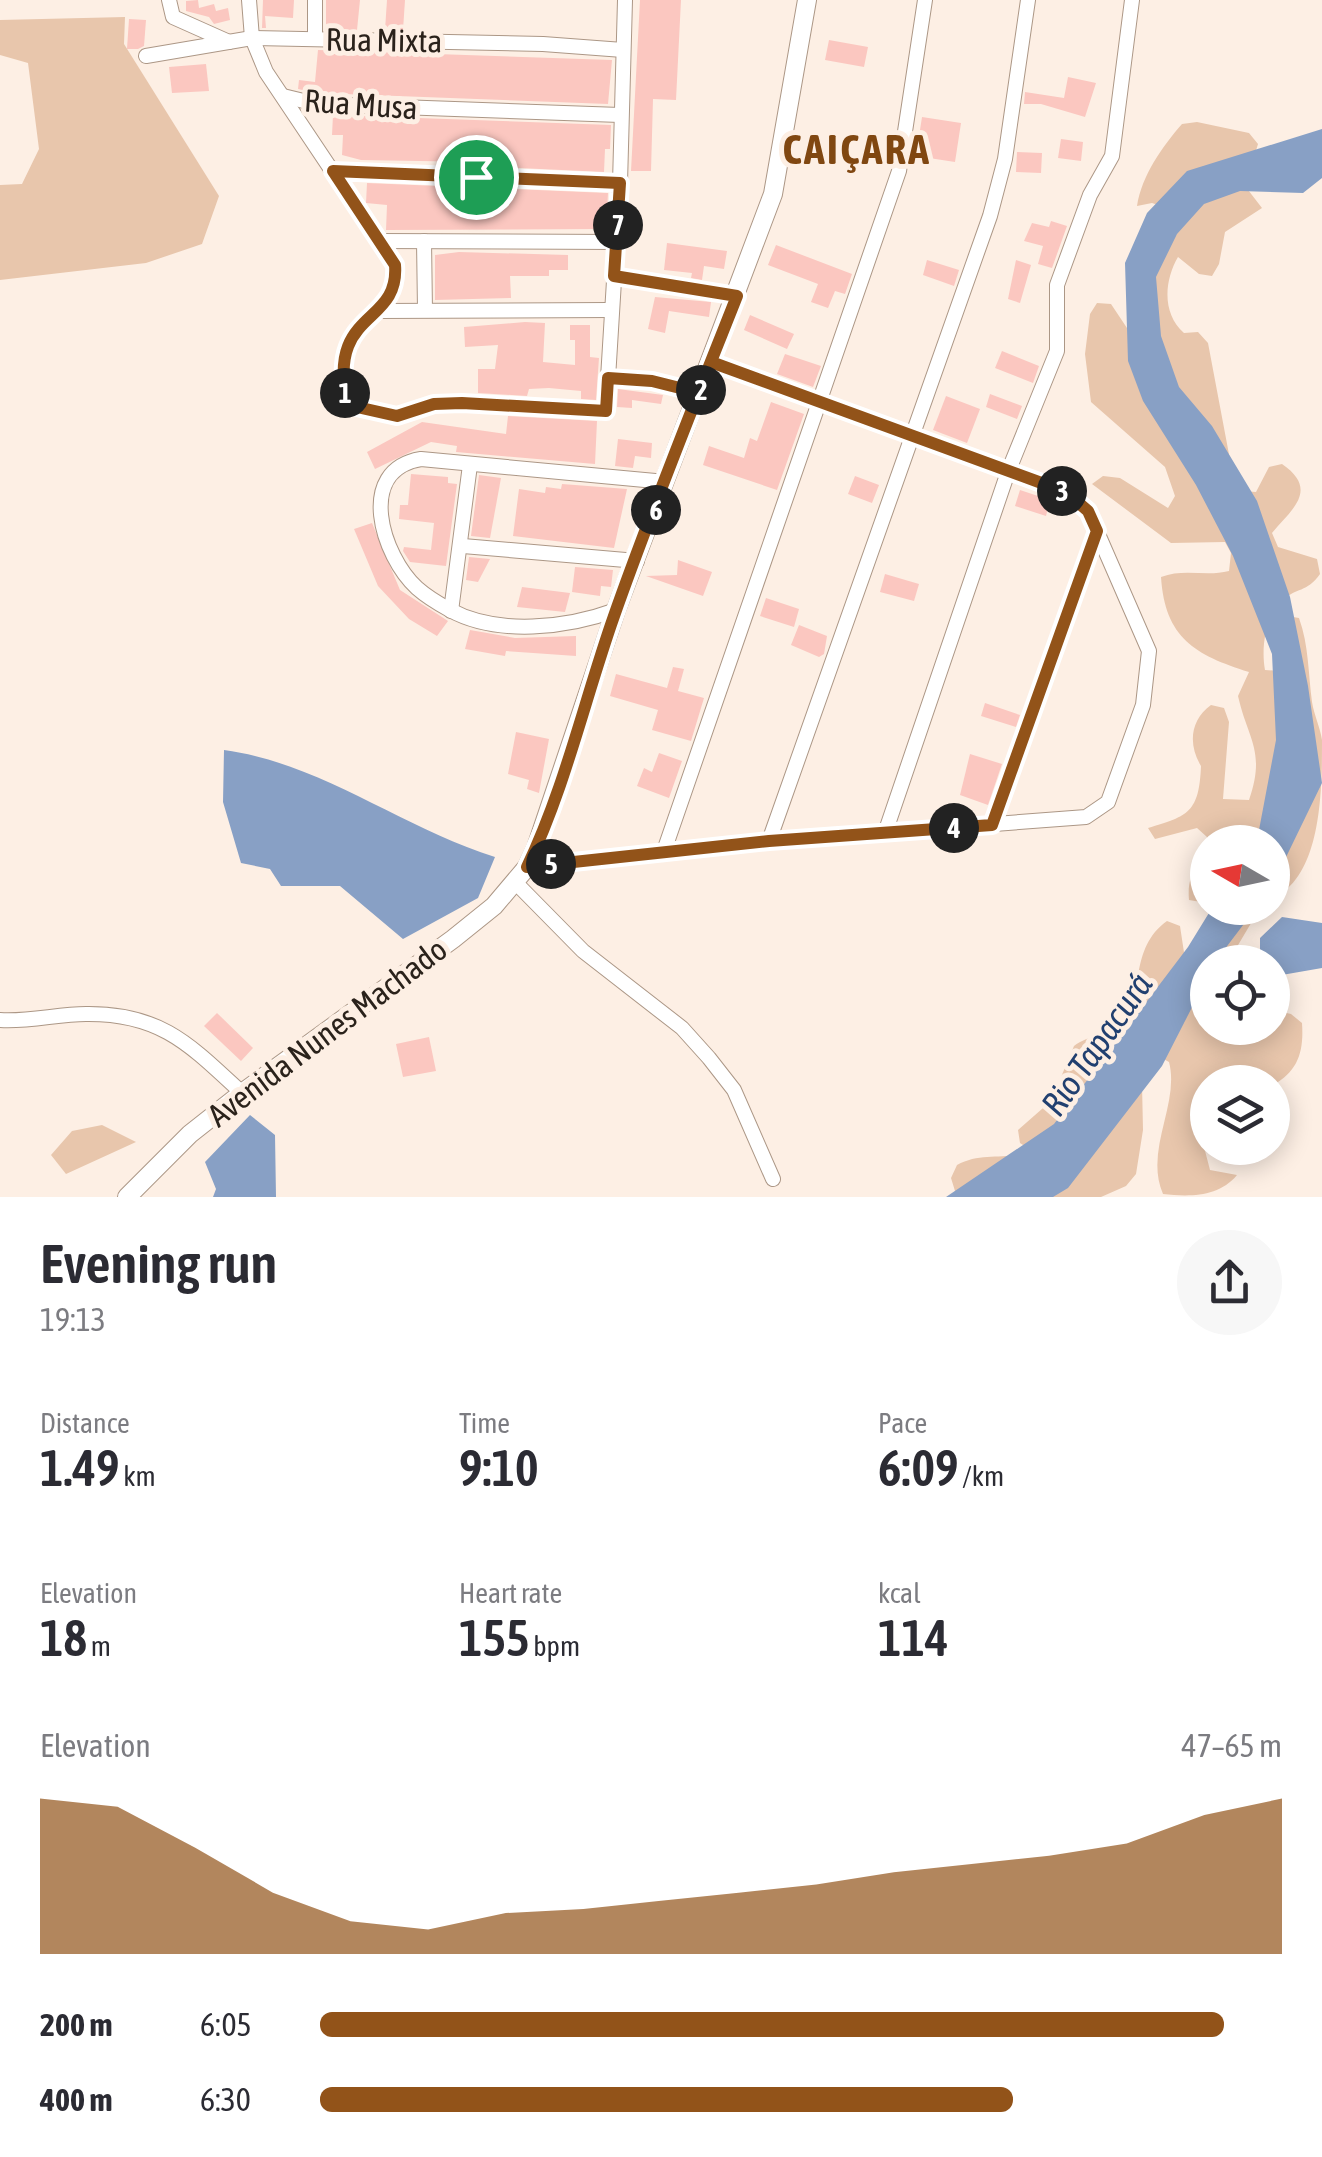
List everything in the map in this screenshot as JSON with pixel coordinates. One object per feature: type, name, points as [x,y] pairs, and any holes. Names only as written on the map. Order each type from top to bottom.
[{"type":"main road","points":[[521,874],[616,610],[737,296],[784,151],[807,0]]},
{"type":"main road","name":"Avenida Nunes Machado","points":[[127,1197],[190,1134],[453,939],[521,874]]},
{"type":"street","points":[[169,0],[173,17],[186,27],[230,42]]},
{"type":"street","points":[[249,0],[252,38],[283,96],[395,265],[396,281],[378,311],[359,324],[344,352],[341,376],[348,405],[397,416],[434,404],[462,403],[606,411],[620,183],[624,0]]},
{"type":"street","points":[[315,0],[315,38]]},
{"type":"street","points":[[664,851],[898,171],[925,0]]},
{"type":"street","points":[[769,841],[990,216],[1005,159],[1028,0]]},
{"type":"street","points":[[885,833],[1008,472],[1057,350],[1057,285],[1090,195],[1112,156],[1132,0]]},
{"type":"street","name":"Rua Mixta","points":[[146,56],[252,38],[623,50]]},
{"type":"street","name":"Rua Musa","points":[[283,96],[316,104],[620,115]]},
{"type":"street","points":[[333,171],[620,183]]},
{"type":"street","points":[[379,241],[617,242]]},
{"type":"street","points":[[424,241],[425,310]]},
{"type":"street","points":[[614,276],[737,296]]},
{"type":"street","points":[[378,311],[610,310]]},
{"type":"street","points":[[711,362],[1066,492],[1088,511],[1150,651],[1143,704],[1108,802],[1086,817],[664,851],[521,874],[583,952],[682,1028],[709,1058],[734,1090],[773,1179]]},
{"type":"street","points":[[608,378],[652,381],[700,393]]},
{"type":"street","points":[[616,610],[550,626],[493,623],[451,611],[416,588],[391,550],[381,520],[380,492],[388,475],[406,462],[666,482]]},
{"type":"street","points":[[451,611],[470,465]]},
{"type":"street","points":[[992,825],[1097,531]]},
{"type":"street","points":[[462,546],[638,561]]},
{"type":"street","points":[[0,1020],[85,1014],[134,1017],[160,1024],[242,1093]]},
{"type":"shaded area","points":[[125,17],[124,44],[219,196],[202,244],[146,263],[0,280],[0,185],[22,184],[39,149],[28,63],[0,55],[0,20]]},
{"type":"shaded area","points":[[1197,122],[1249,133],[1258,144],[1245,186],[1262,208],[1225,232],[1219,264],[1212,276],[1199,274],[1178,257],[1168,287],[1169,307],[1184,333],[1198,332],[1208,343],[1231,465],[1243,491],[1256,492],[1269,467],[1282,464],[1299,483],[1301,491],[1294,508],[1272,533],[1278,547],[1317,559],[1320,574],[1276,608],[1268,624],[1264,652],[1265,670],[1279,671],[1287,616],[1299,618],[1322,740],[1321,783],[1310,852],[1290,886],[1290,825],[1190,825],[1190,830],[1155,839],[1148,828],[1173,820],[1194,803],[1201,766],[1194,750],[1193,733],[1199,718],[1211,705],[1224,708],[1229,722],[1223,799],[1249,800],[1256,757],[1238,696],[1249,672],[1213,659],[1186,641],[1169,615],[1161,577],[1229,571],[1231,553],[1225,542],[1171,543],[1092,484],[1103,476],[1120,478],[1168,508],[1175,496],[1165,467],[1091,402],[1085,354],[1090,314],[1097,303],[1111,304],[1127,328],[1148,334],[1164,207],[1152,203],[1137,206],[1154,162],[1182,124]]},
{"type":"shaded area","points":[[1167,921],[1180,926],[1185,959],[1190,950],[1190,1045],[1290,1045],[1290,1014],[1302,1023],[1298,1060],[1290,1071],[1290,1065],[1190,1065],[1190,1165],[1209,1165],[1210,1170],[1237,1175],[1213,1191],[1163,1194],[1157,1161],[1171,1078],[1169,1062],[1158,1056],[1142,1084],[1143,1130],[1136,1174],[1126,1186],[1101,1197],[1012,1197],[955,1191],[951,1178],[957,1165],[975,1158],[1032,1151],[1020,1143],[1018,1130],[1051,1101],[1074,1046],[1119,1026],[1130,1014],[1146,946]]},
{"type":"shaded area","points":[[1205,925],[1250,925],[1238,945],[1193,945]]},
{"type":"shaded area","points":[[102,1125],[136,1142],[66,1174],[51,1155],[72,1131]]},
{"type":"water","points":[[1322,129],[1322,178],[1303,193],[1240,191],[1204,204],[1177,234],[1156,277],[1161,336],[1179,387],[1212,426],[1257,501],[1290,597],[1322,783],[1290,849],[1290,825],[1260,825],[1276,740],[1272,654],[1233,556],[1196,485],[1143,401],[1128,361],[1125,263],[1147,213],[1187,171]]},
{"type":"water","points":[[224,750],[294,768],[495,857],[478,898],[403,939],[340,886],[281,886],[270,869],[241,863],[223,802]]},
{"type":"water","points":[[1290,918],[1322,923],[1322,968],[1290,974],[1290,945],[1260,945],[1260,938],[1274,925],[1290,925]]},
{"type":"water","points":[[1202,925],[1243,925],[1228,945],[1190,945],[1190,1011],[1162,1066],[1068,1188],[1053,1197],[946,1197],[1054,1124]]},
{"type":"water","points":[[250,1115],[275,1135],[276,1197],[213,1197],[216,1189],[205,1162]]},
{"type":"building","points":[[198,0],[199,8],[214,4],[216,11],[228,8],[230,20],[214,24],[209,17],[186,11],[186,1]]},
{"type":"building","points":[[263,0],[294,0],[293,18],[265,16],[266,28],[262,28]]},
{"type":"building","points":[[326,0],[360,0],[357,30],[326,29]]},
{"type":"building","points":[[387,0],[405,0],[403,30],[385,30]]},
{"type":"building","points":[[640,0],[681,0],[676,100],[653,99],[651,171],[631,171]]},
{"type":"building","points":[[129,19],[146,20],[144,46],[138,49],[127,49]]},
{"type":"building","points":[[829,40],[868,47],[864,67],[825,60]]},
{"type":"building","points":[[318,50],[612,60],[608,104],[317,93],[298,89],[299,80],[315,82]]},
{"type":"building","points":[[206,64],[209,91],[172,93],[169,67]]},
{"type":"building","points":[[1068,77],[1096,83],[1085,117],[1041,104],[1024,104],[1025,92],[1064,98]]},
{"type":"building","points":[[333,115],[611,125],[610,149],[605,149],[604,172],[498,167],[477,162],[361,160],[342,155],[343,135],[332,135]]},
{"type":"building","points":[[922,117],[961,123],[955,162],[916,156]]},
{"type":"building","points":[[1061,139],[1083,142],[1081,161],[1058,158]]},
{"type":"building","points":[[1017,152],[1042,153],[1041,173],[1016,172]]},
{"type":"building","points":[[367,183],[608,193],[607,211],[604,229],[386,230],[387,205],[366,203]]},
{"type":"building","points":[[1051,221],[1067,226],[1052,268],[1038,264],[1043,246],[1024,241],[1032,223],[1049,227]]},
{"type":"building","points":[[667,243],[727,251],[724,269],[704,266],[702,280],[691,278],[692,273],[664,270]]},
{"type":"building","points":[[776,245],[852,274],[845,294],[835,291],[828,308],[811,302],[818,284],[768,265]]},
{"type":"building","points":[[435,255],[568,255],[568,270],[549,270],[549,276],[510,276],[511,298],[435,300]]},
{"type":"building","points":[[927,260],[959,270],[954,286],[923,275]]},
{"type":"building","points":[[1016,260],[1031,265],[1020,303],[1008,299]]},
{"type":"building","points":[[655,297],[711,302],[709,317],[669,311],[665,333],[648,329]]},
{"type":"building","points":[[750,315],[794,334],[787,349],[744,330]]},
{"type":"building","points":[[545,323],[543,362],[575,365],[575,340],[570,340],[570,325],[590,325],[590,357],[599,358],[596,400],[581,399],[581,391],[549,388],[529,389],[527,396],[478,393],[478,369],[495,369],[498,345],[465,347],[464,327]]},
{"type":"building","points":[[1002,351],[1039,366],[1033,383],[995,368]]},
{"type":"building","points":[[785,354],[821,366],[813,387],[777,374]]},
{"type":"building","points":[[618,389],[663,395],[661,404],[632,400],[632,408],[617,407]]},
{"type":"building","points":[[990,394],[1022,406],[1017,419],[986,407]]},
{"type":"building","points":[[946,396],[980,409],[967,443],[933,430]]},
{"type":"building","points":[[771,402],[804,414],[777,490],[703,465],[709,446],[744,458],[750,438],[757,441]]},
{"type":"building","points":[[508,416],[597,421],[595,464],[456,452],[457,446],[431,442],[375,469],[367,452],[422,422],[506,434]]},
{"type":"building","points":[[618,439],[652,443],[651,458],[635,456],[633,468],[615,466]]},
{"type":"building","points":[[411,474],[448,477],[448,483],[457,484],[446,566],[410,562],[403,551],[404,547],[431,550],[434,523],[399,519],[400,505],[408,505]]},
{"type":"building","points":[[479,475],[501,478],[490,538],[471,536]]},
{"type":"building","points":[[855,476],[879,485],[872,503],[848,494]]},
{"type":"building","points":[[562,484],[627,489],[614,548],[513,536],[519,489],[545,493],[546,487],[561,489]]},
{"type":"building","points":[[1020,490],[1050,500],[1046,516],[1015,506]]},
{"type":"building","points":[[372,523],[400,590],[448,621],[437,636],[409,619],[378,586],[354,529]]},
{"type":"building","points":[[469,557],[490,559],[478,582],[466,580]]},
{"type":"building","points":[[678,560],[712,572],[703,596],[646,576],[677,575]]},
{"type":"building","points":[[575,567],[613,570],[611,587],[601,586],[600,596],[572,592]]},
{"type":"building","points":[[885,574],[919,584],[914,601],[880,592]]},
{"type":"building","points":[[522,587],[570,593],[565,612],[517,607]]},
{"type":"building","points":[[766,598],[799,609],[794,627],[760,616]]},
{"type":"building","points":[[799,625],[827,636],[824,654],[819,657],[791,645]]},
{"type":"building","points":[[470,630],[515,638],[576,636],[576,656],[506,651],[505,656],[465,649]]},
{"type":"building","points":[[673,667],[684,669],[678,691],[704,698],[691,741],[652,730],[658,710],[610,696],[616,674],[667,688]]},
{"type":"building","points":[[985,703],[1020,715],[1016,727],[981,716]]},
{"type":"building","points":[[516,732],[549,739],[539,793],[527,789],[529,780],[508,774]]},
{"type":"building","points":[[659,753],[682,761],[669,798],[637,786],[644,768],[652,772]]},
{"type":"building","points":[[970,754],[1002,764],[988,805],[960,795]]},
{"type":"building","points":[[217,1013],[253,1048],[241,1061],[204,1026]]},
{"type":"building","points":[[429,1037],[436,1071],[403,1077],[396,1044]]},
{"type":"district","name":"CAIÇARA","points":[[857,149]]},
{"type":"route","points":[[476,177],[333,171],[395,265],[396,281],[390,294],[378,311],[359,324],[344,352],[341,376],[348,405],[397,416],[434,404],[462,403],[606,411],[608,378],[652,381],[700,393],[711,362],[1066,492],[1088,511],[1097,531],[992,825],[769,841],[527,867],[616,610],[638,561],[666,482],[689,423],[711,362],[737,296],[614,276],[620,183],[476,177]]},
{"type":"water label","name":"Rio Tapacurá","points":[[1096,1044]]}]
